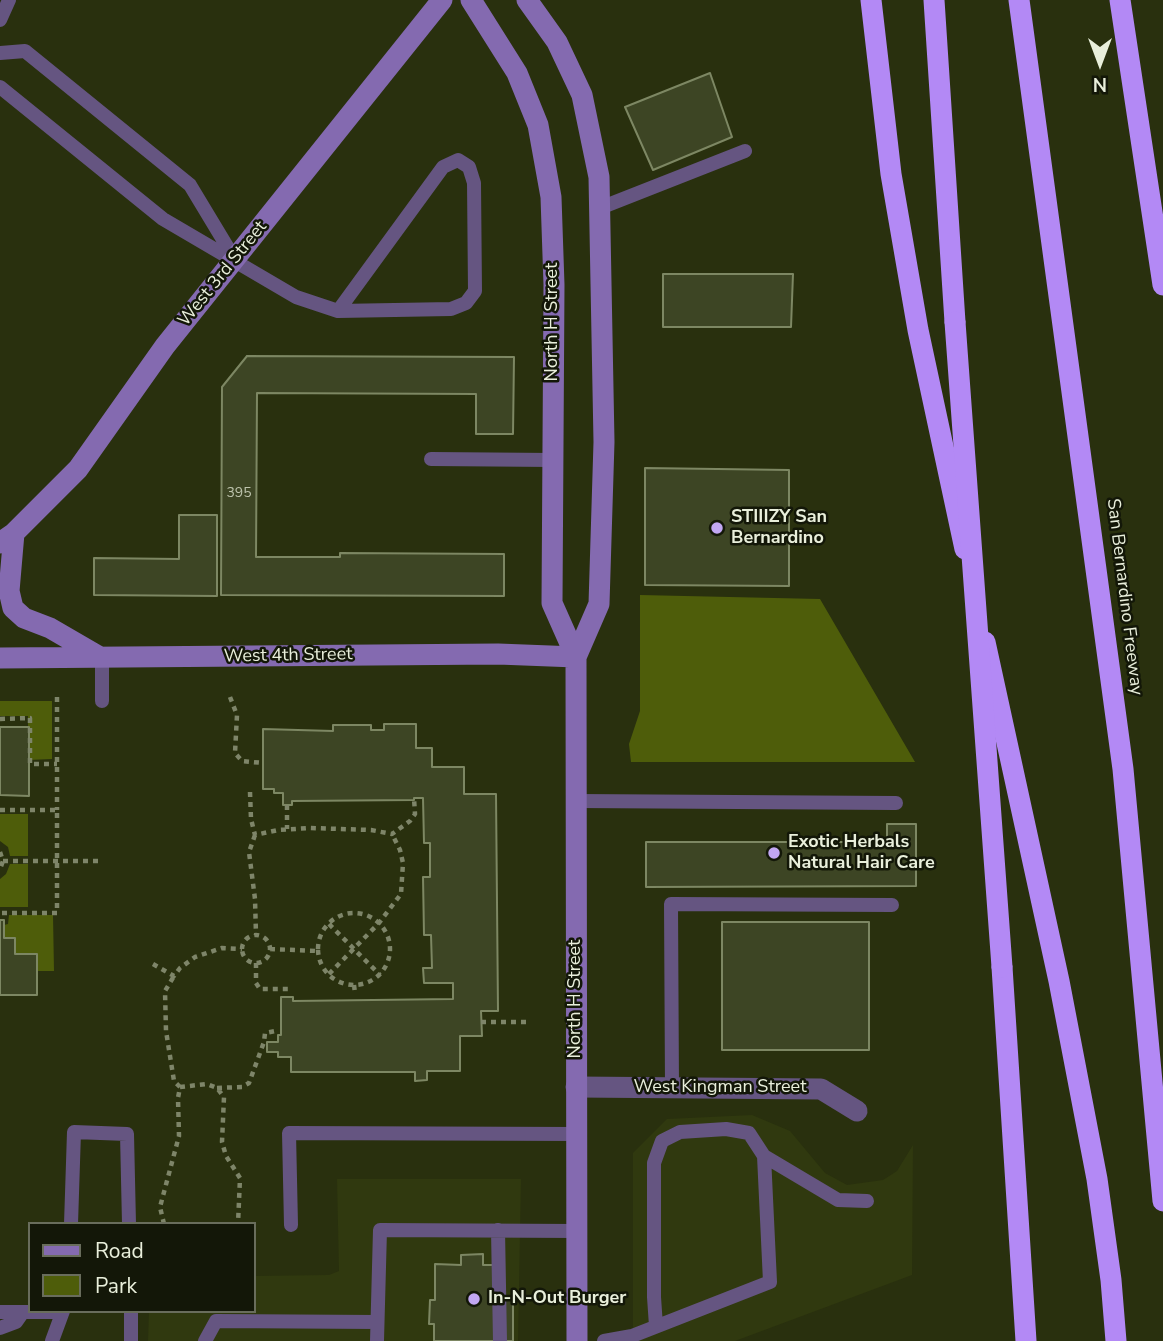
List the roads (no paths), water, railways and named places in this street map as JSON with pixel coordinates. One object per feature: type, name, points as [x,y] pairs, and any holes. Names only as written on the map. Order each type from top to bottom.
[{"type":"highway","points":[[871,0],[891,174],[918,330],[1059,981],[1097,1179],[1111,1280],[1116,1341]]},
{"type":"highway","points":[[934,0],[1026,1341]]},
{"type":"highway","name":"San Bernardino Freeway","points":[[1019,0],[1081,441],[1123,769],[1163,1202]]},
{"type":"highway","points":[[1120,0],[1163,285]]},
{"type":"main road","name":"West 3rd Street","points":[[7,538],[78,469],[164,346],[442,0]]},
{"type":"main road","name":"North H Street","points":[[471,0],[517,73],[538,125],[551,197],[554,285],[552,603],[576,657]]},
{"type":"main road","name":"North H Street","points":[[527,0],[557,42],[582,95],[599,177],[604,442],[599,604],[576,657],[577,1341]]},
{"type":"main road","points":[[7,538],[9,591],[13,608],[24,618],[50,628],[102,658]]},
{"type":"main road","name":"West 4th Street","points":[[0,658],[485,654],[576,657]]},
{"type":"street","name":"West Kingman Street","points":[[576,1087],[821,1089],[857,1111]]},
{"type":"lane","points":[[0,20],[9,0]]},
{"type":"lane","points":[[0,53],[24,51],[190,185],[235,260]]},
{"type":"lane","points":[[0,87],[163,219],[296,297],[338,311],[451,309],[466,303],[475,290],[474,183],[469,167],[458,160],[443,167],[338,311]]},
{"type":"lane","points":[[600,208],[745,150]]},
{"type":"lane","points":[[431,459],[553,460]]},
{"type":"lane","points":[[102,658],[102,701]]},
{"type":"lane","points":[[576,801],[896,803]]},
{"type":"lane","points":[[672,1088],[671,904],[892,905]]},
{"type":"lane","points":[[656,1326],[654,1163],[662,1142],[680,1132],[726,1129],[749,1133],[764,1156],[838,1200],[867,1201]]},
{"type":"lane","points":[[71,1222],[74,1132],[127,1134],[129,1222]]},
{"type":"lane","points":[[291,1225],[289,1133],[577,1134]]},
{"type":"lane","points":[[604,1341],[632,1336],[770,1282],[764,1156]]},
{"type":"lane","points":[[377,1341],[380,1230],[577,1231]]},
{"type":"lane","points":[[498,1230],[500,1341]]},
{"type":"lane","points":[[0,1312],[28,1312]]},
{"type":"lane","points":[[0,1328],[16,1322],[23,1312]]},
{"type":"lane","points":[[52,1341],[62,1313]]},
{"type":"lane","points":[[131,1313],[131,1341]]},
{"type":"lane","points":[[205,1341],[216,1321],[377,1322]]},
{"type":"place","name":"STIIIZY San Bernardino","points":[[717,528]]},
{"type":"place","name":"Exotic Herbals Natural Hair Care","points":[[774,853]]},
{"type":"place","name":"In-N-Out Burger","points":[[474,1299]]}]
